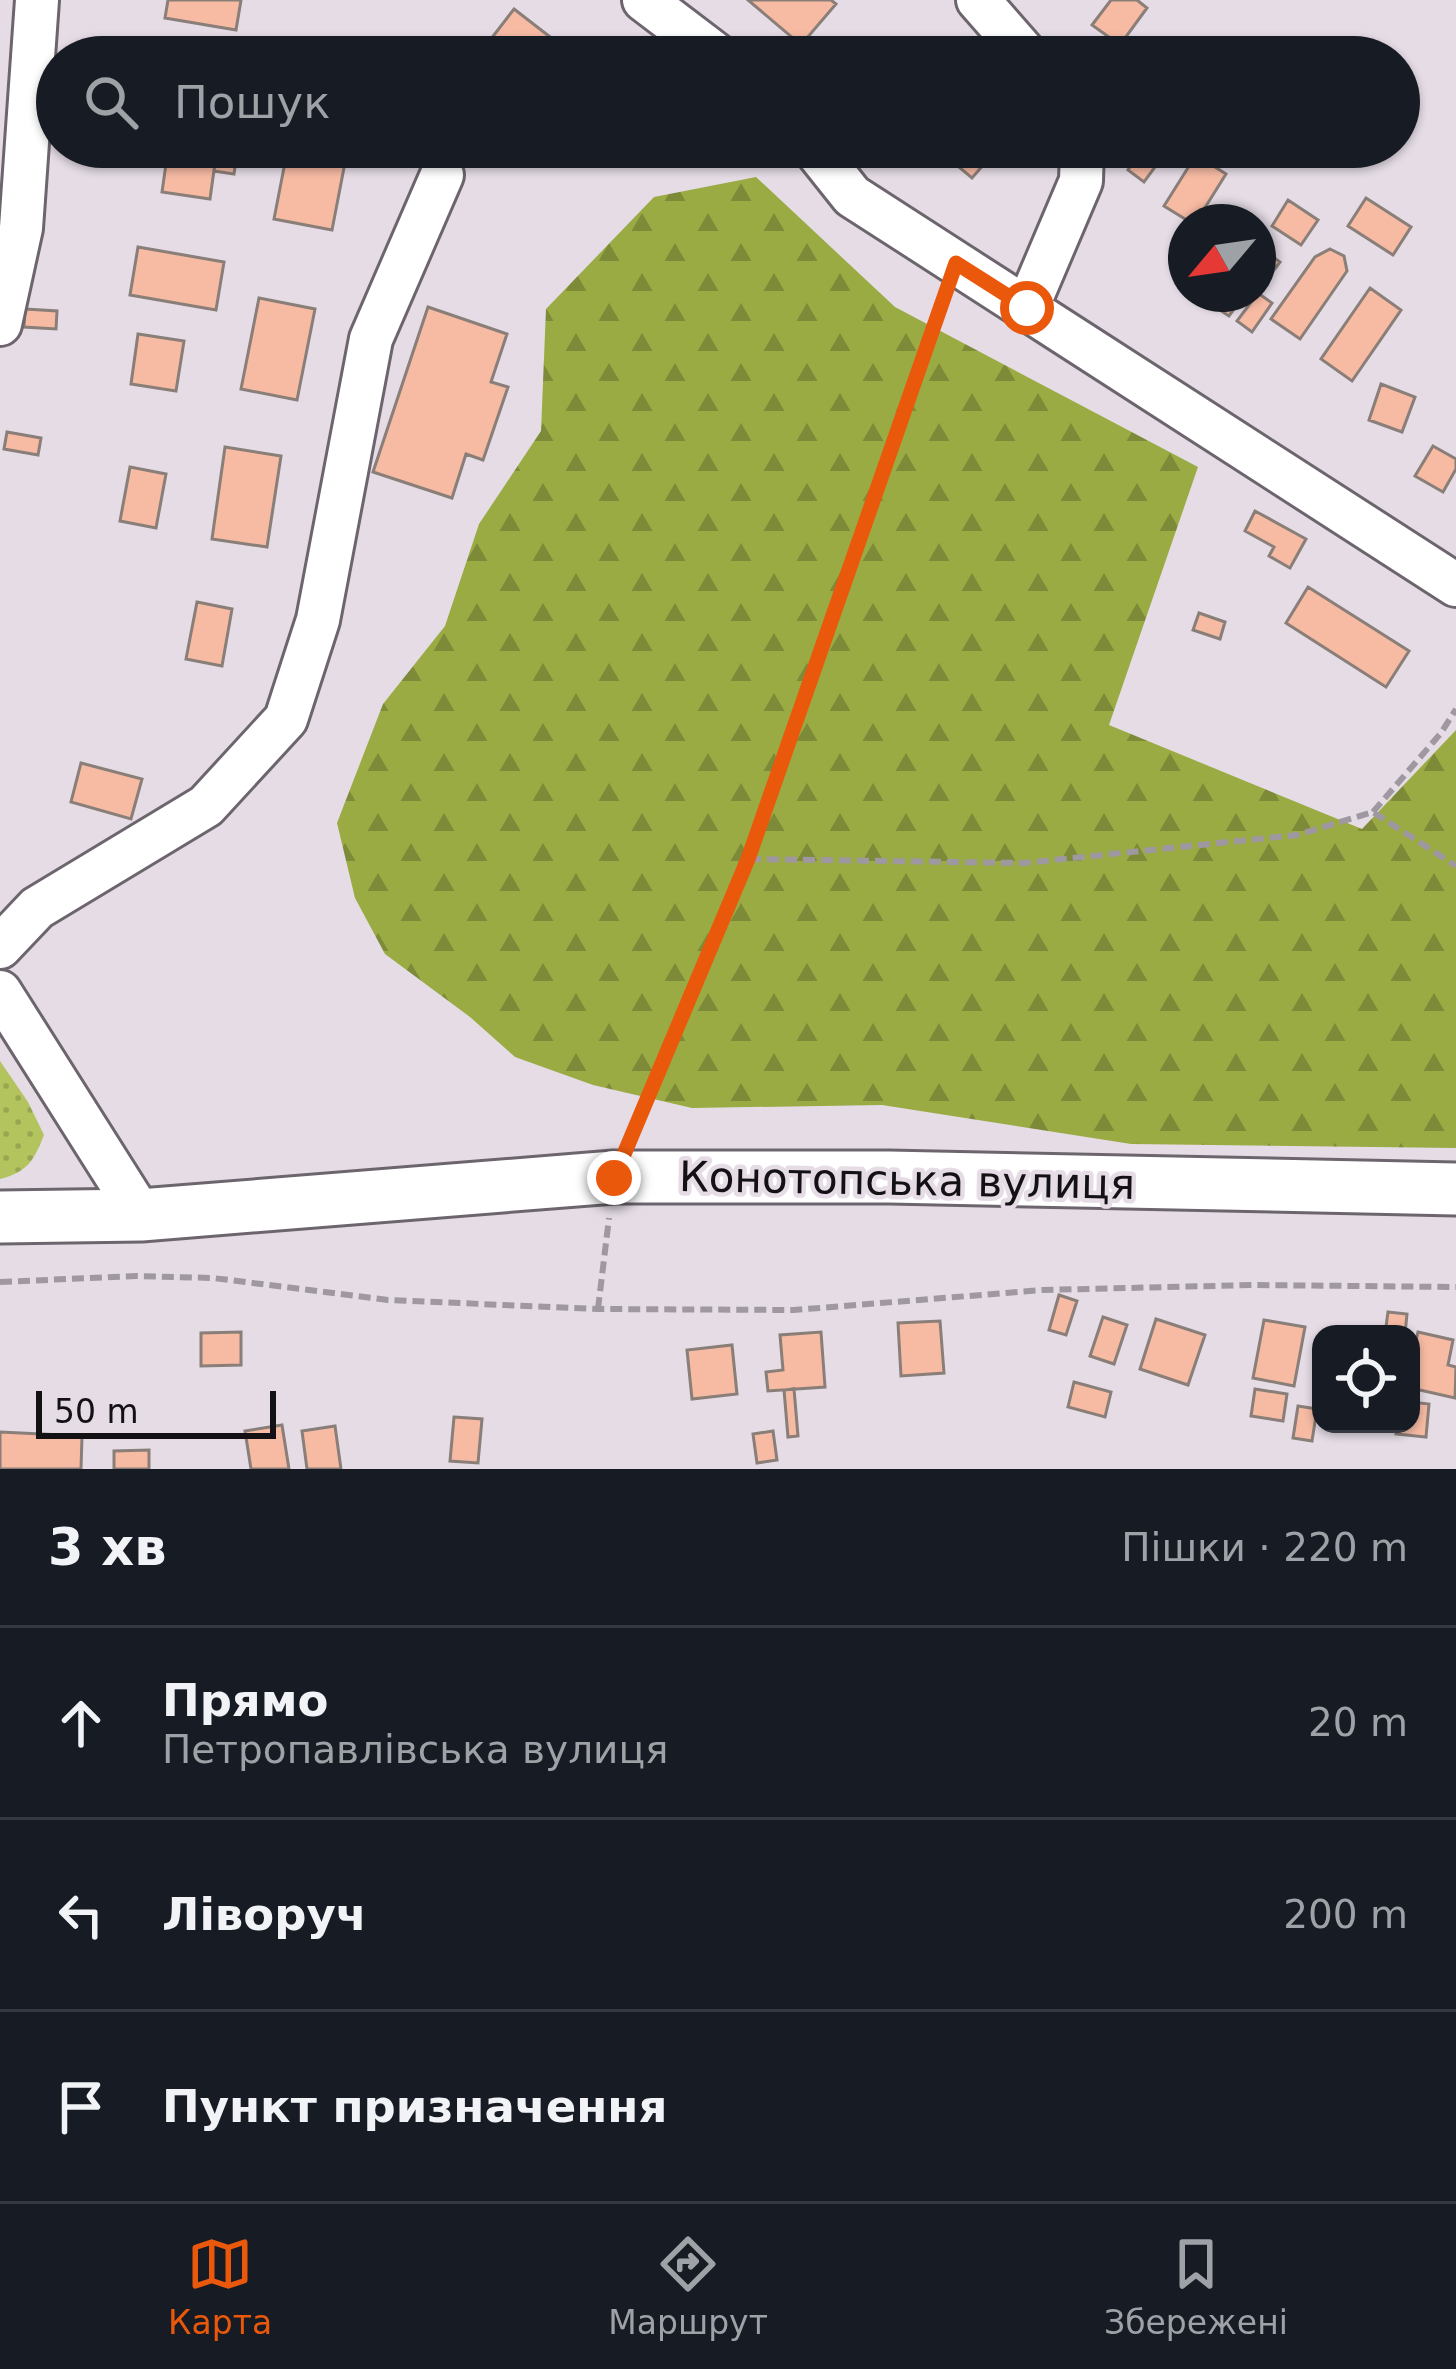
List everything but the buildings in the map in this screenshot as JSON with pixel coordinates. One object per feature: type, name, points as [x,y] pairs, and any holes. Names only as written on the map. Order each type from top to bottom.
[{"type":"main road","name":"Конотопська вулиця","points":[[0,1217],[141,1215],[614,1178],[889,1177],[1456,1189]]},
{"type":"street","points":[[0,324],[20,227],[38,0]]},
{"type":"street","points":[[644,0],[691,36]]},
{"type":"street","points":[[978,0],[1010,36]]},
{"type":"street","points":[[830,168],[852,196],[1456,585]]},
{"type":"street","points":[[1027,308],[1081,181],[1081,168]]},
{"type":"street","points":[[0,947],[37,908],[206,806],[286,719],[318,620],[371,340],[442,175]]},
{"type":"street","points":[[0,992],[141,1215]]},
{"type":"path","points":[[598,1310],[614,1178],[748,859],[956,263]]},
{"type":"path","points":[[748,859],[1024,863],[1297,835],[1373,812],[1456,710]]},
{"type":"path","points":[[1373,812],[1456,866]]},
{"type":"path","points":[[0,1282],[136,1276],[213,1279],[388,1300],[598,1310],[794,1310],[1043,1290],[1183,1286],[1456,1286]]},
{"type":"green space","points":[[756,177],[895,307],[1198,467],[1109,725],[1362,829],[1456,730],[1456,1148],[1131,1144],[882,1105],[692,1108],[593,1085],[515,1057],[385,954],[355,898],[337,823],[383,704],[445,626],[479,524],[541,431],[546,309],[654,197]]},
{"type":"green space","points":[[0,1061],[44,1135],[28,1164],[0,1179]]},
{"type":"route","points":[[614,1178],[748,859],[956,263],[1027,308]]}]
